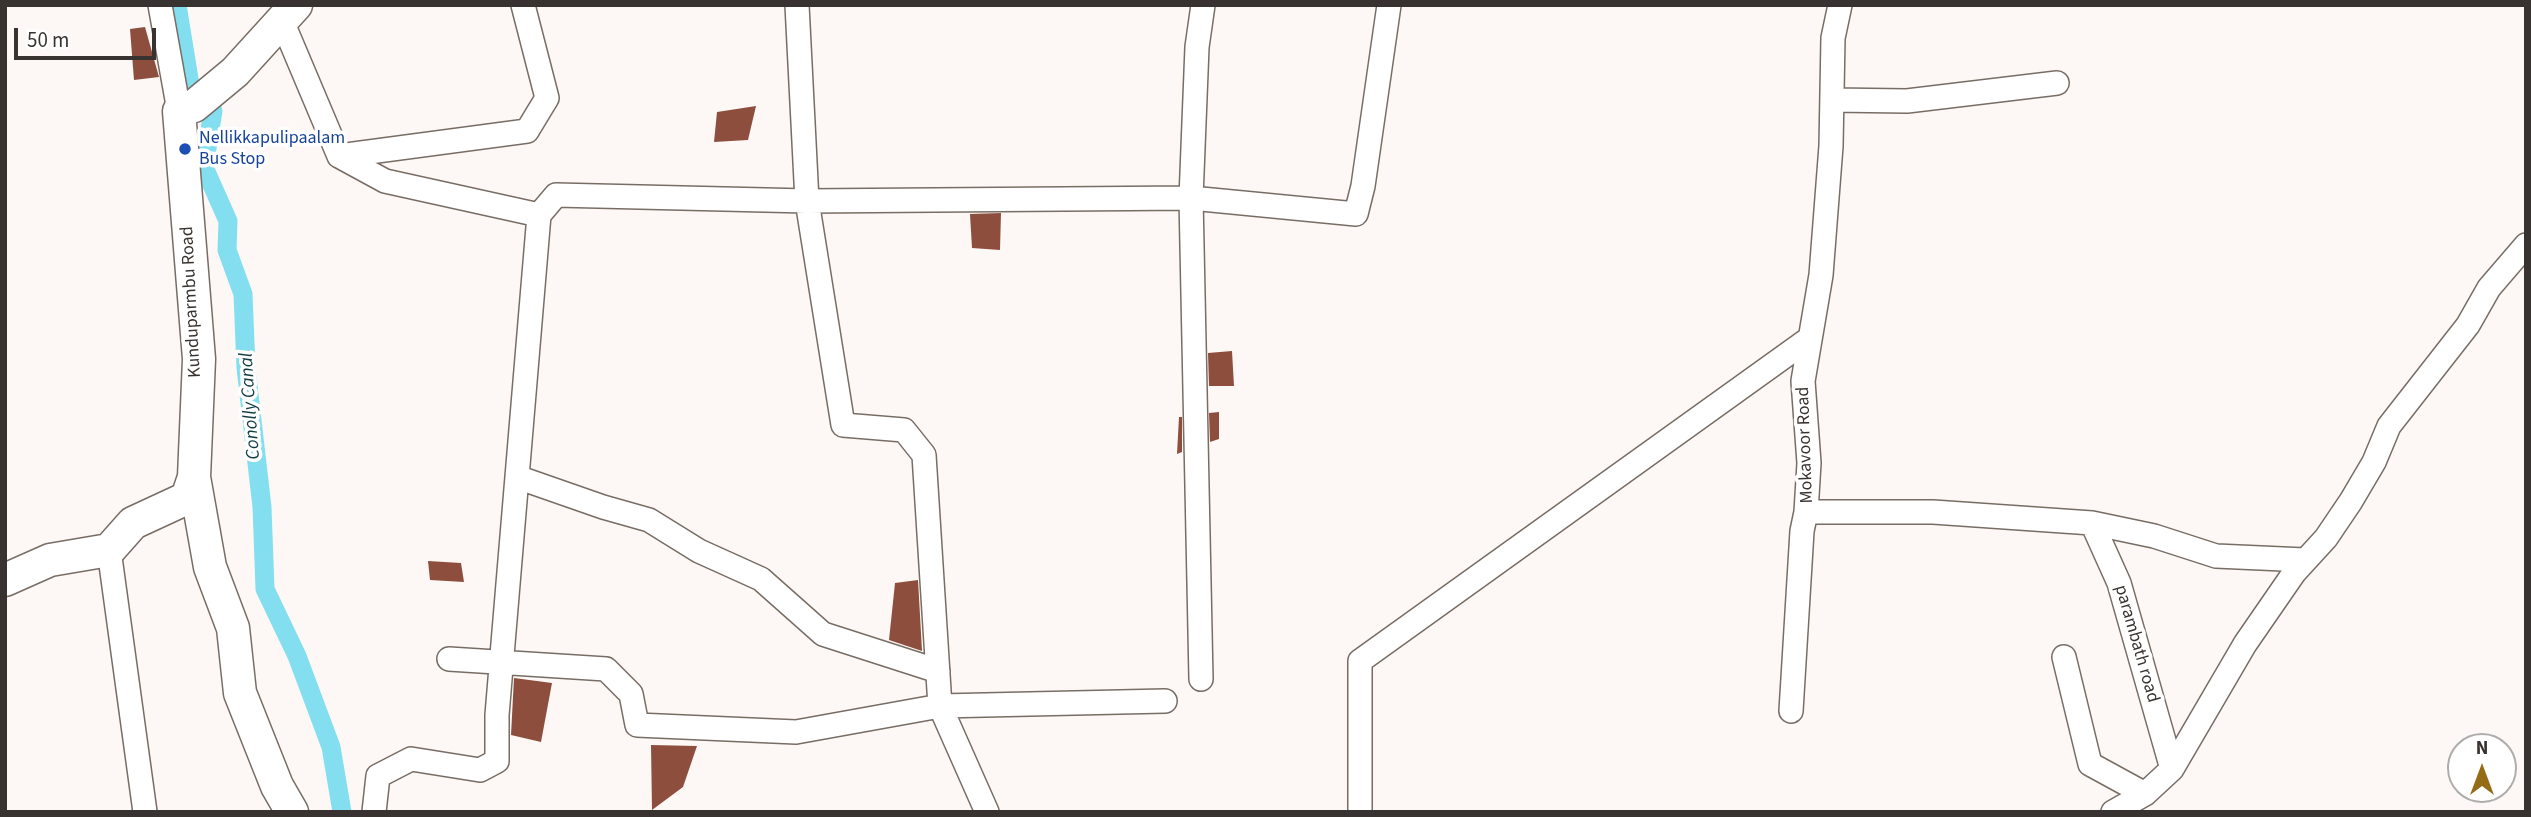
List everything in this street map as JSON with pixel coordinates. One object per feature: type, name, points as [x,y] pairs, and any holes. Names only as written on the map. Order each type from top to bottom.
[{"type":"main road","points":[[195,102],[250,57],[289,13]]},
{"type":"main road","name":"Kunduparmbu Road","points":[[195,102],[199,359],[194,477],[210,567],[233,628],[240,693],[277,786],[292,812]]},
{"type":"main road","points":[[5,580],[50,560],[109,550],[132,523],[187,498],[194,477]]},
{"type":"street","points":[[160,5],[195,102]]},
{"type":"street","points":[[339,156],[527,131],[547,98],[523,5]]},
{"type":"street","points":[[797,5],[807,201],[843,425],[904,430],[924,455],[940,705],[987,812]]},
{"type":"street","points":[[1201,679],[1191,198],[1197,47],[1203,5]]},
{"type":"street","points":[[374,812],[378,776],[411,759],[480,770],[497,761],[501,662],[539,215],[556,195],[807,201],[1191,198],[1356,214],[1363,186],[1389,5]]},
{"type":"street","name":"Mokavoor Road","points":[[1840,5],[1833,38],[1831,146],[1821,275],[1803,381],[1809,463],[1806,512],[1933,512],[2092,523],[2154,536],[2216,556],[2305,560]]},
{"type":"street","points":[[289,13],[339,156],[385,181],[539,215]]},
{"type":"street","points":[[1832,100],[1907,101],[2057,83]]},
{"type":"street","points":[[2113,812],[2145,794],[2172,769],[2245,644],[2351,501],[2374,462],[2389,426],[2468,325],[2489,288],[2526,245]]},
{"type":"street","points":[[1360,812],[1360,661],[1810,338]]},
{"type":"street","points":[[517,477],[649,520],[699,551],[761,579],[823,634],[938,671]]},
{"type":"street","points":[[1791,710],[1802,531],[1806,512]]},
{"type":"street","name":"parambath road","points":[[2092,523],[2119,583],[2172,769]]},
{"type":"street","points":[[109,550],[145,812]]},
{"type":"street","points":[[2064,657],[2090,764],[2145,794]]},
{"type":"street","points":[[449,659],[606,669],[631,694],[637,725],[796,732],[940,705],[1165,701]]},
{"type":"building","points":[[145,27],[159,77],[134,80],[130,29]]},
{"type":"building","points":[[756,106],[748,140],[714,142],[717,112]]},
{"type":"building","points":[[1001,213],[1000,250],[972,248],[970,214]]},
{"type":"building","points":[[1232,351],[1234,386],[1209,386],[1208,353]]},
{"type":"building","points":[[1219,412],[1219,439],[1210,442],[1209,413]]},
{"type":"building","points":[[1179,417],[1182,417],[1182,452],[1177,454]]},
{"type":"building","points":[[428,561],[461,563],[464,582],[430,580]]},
{"type":"building","points":[[918,580],[922,651],[889,640],[895,583]]},
{"type":"building","points":[[514,678],[552,683],[541,742],[511,735]]},
{"type":"building","points":[[651,745],[697,746],[683,787],[652,810]]},
{"type":"waterway","name":"Conolly Canal","points":[[177,5],[191,91],[213,111],[204,167],[228,221],[227,250],[243,294],[246,368],[262,507],[265,589],[297,656],[331,747],[342,812]]},
{"type":"place","name":"Nellikkapulipaalam Bus Stop","points":[[185,149]]}]
